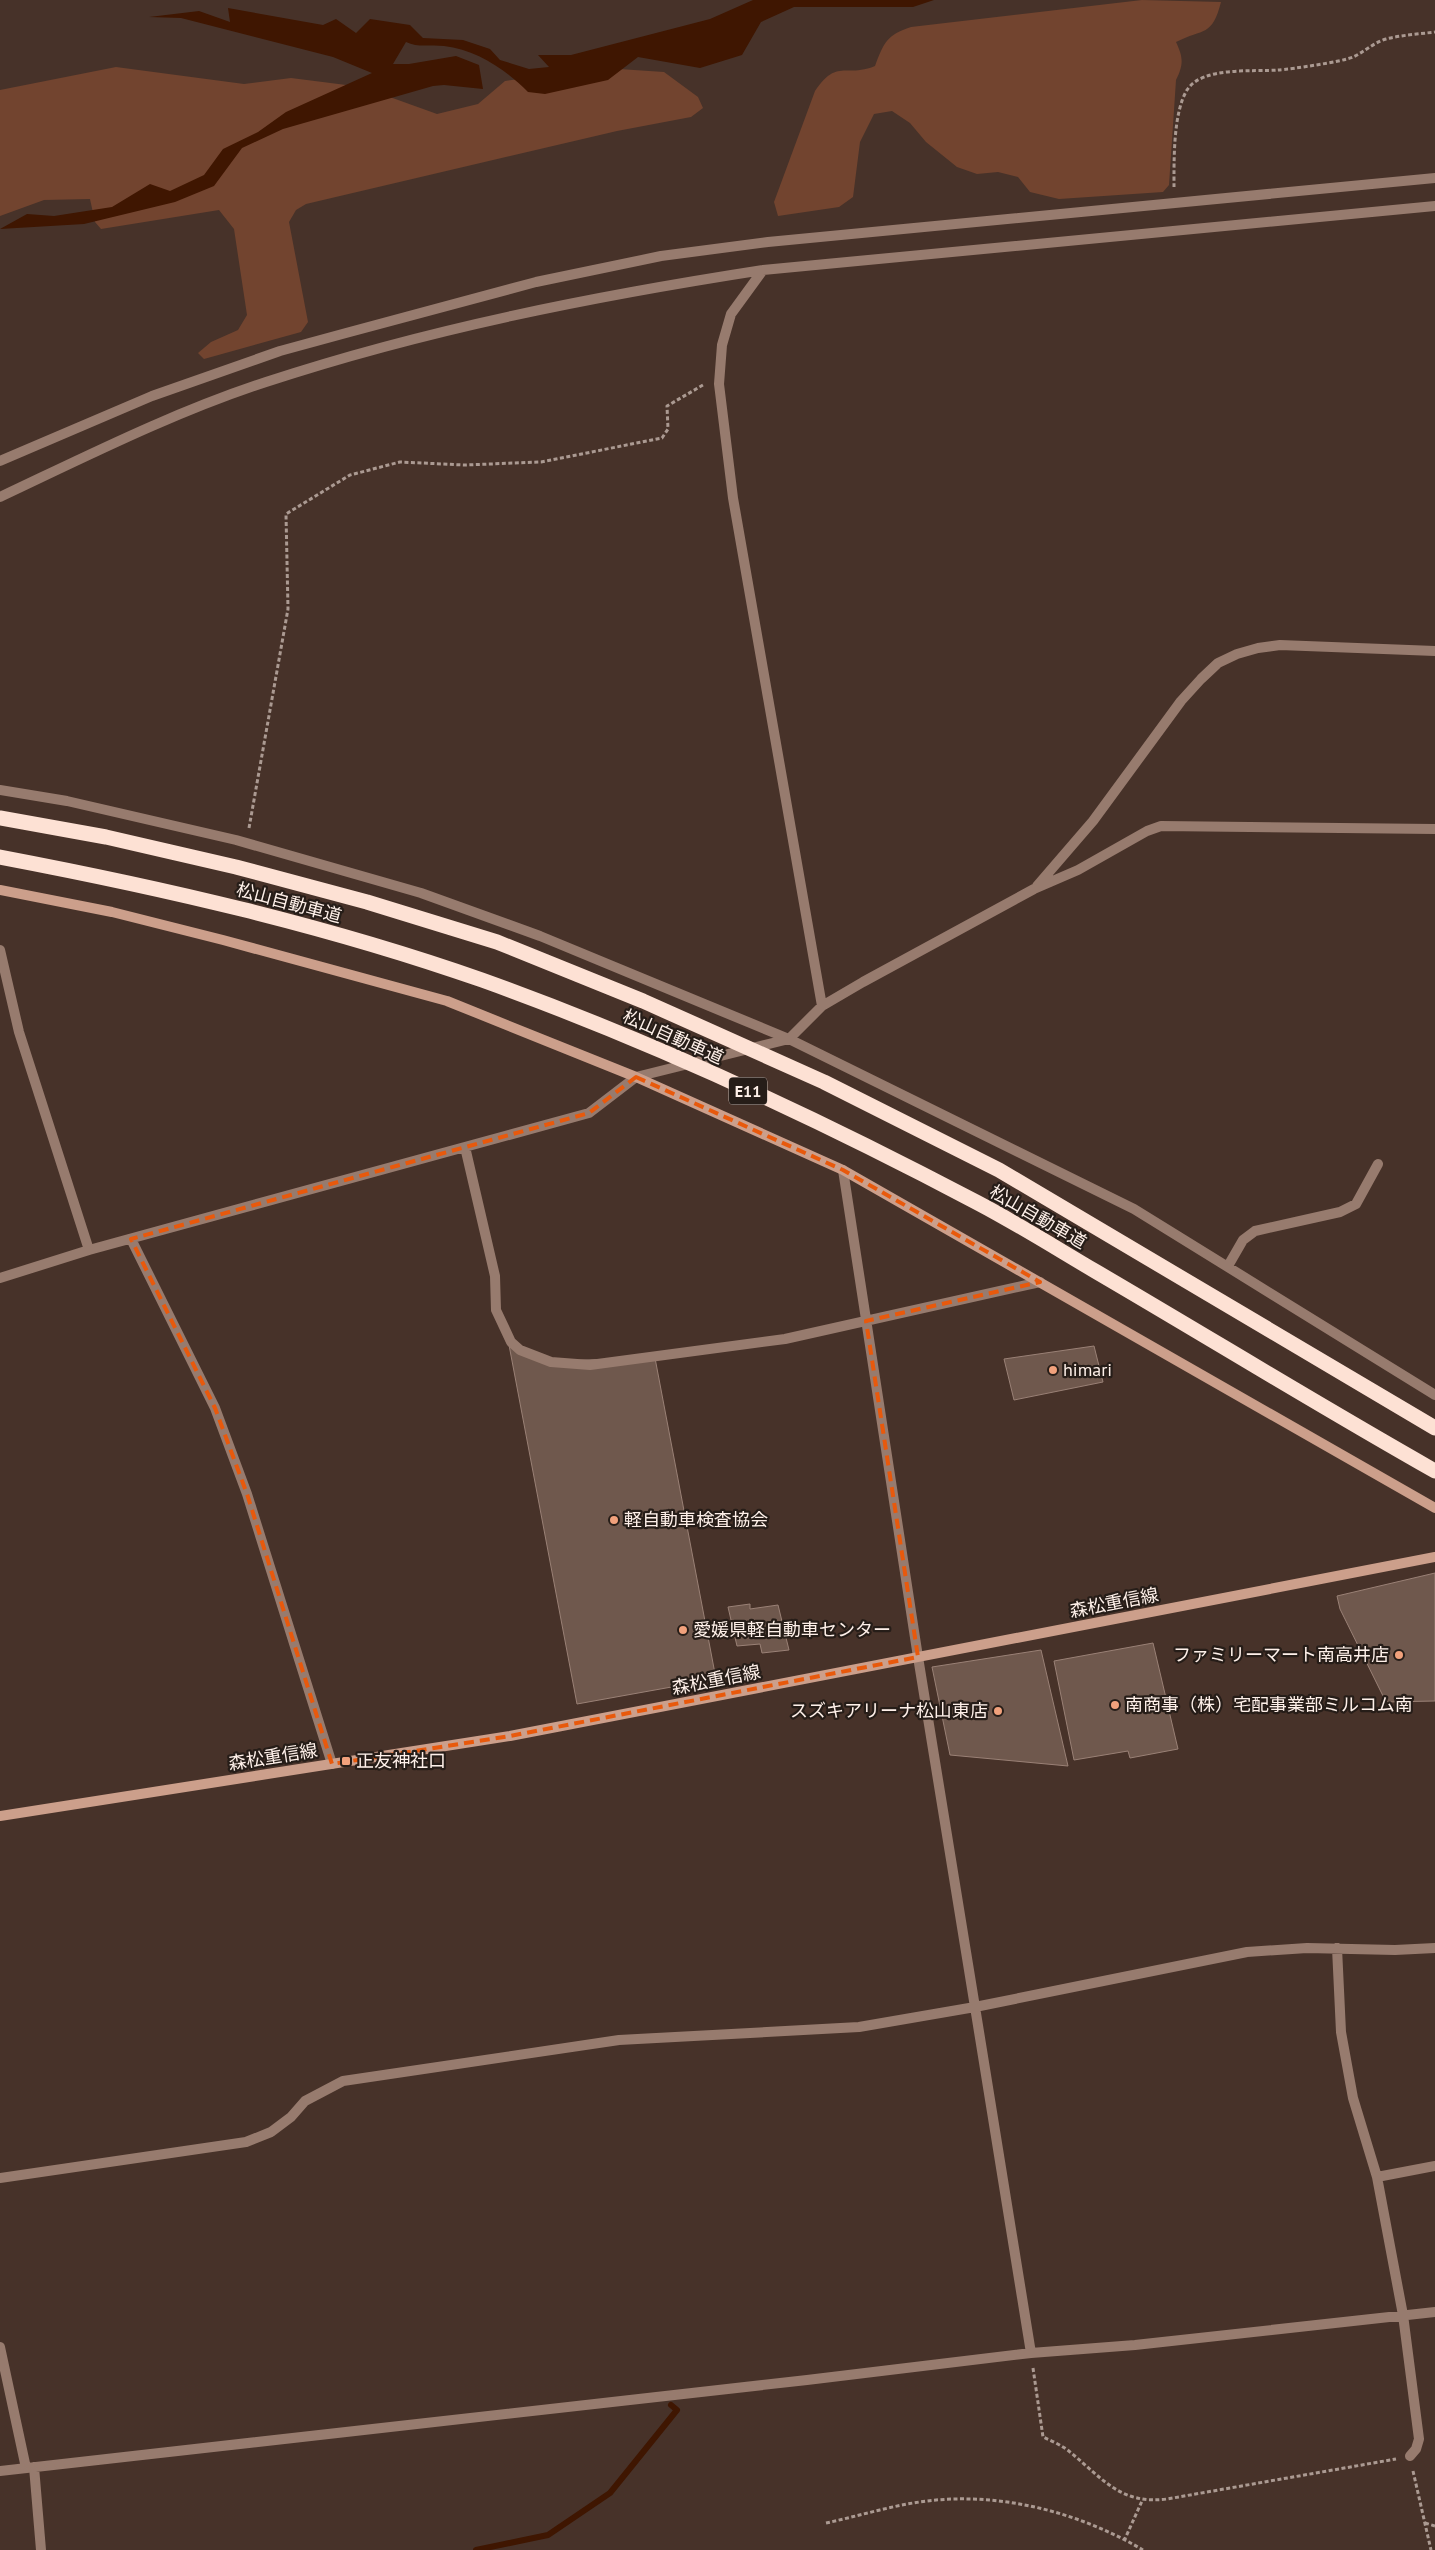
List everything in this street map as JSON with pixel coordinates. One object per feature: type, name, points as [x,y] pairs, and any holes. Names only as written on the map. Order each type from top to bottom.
[{"type":"highway","name":"松山自動車道","points":[[0,818],[106,837],[217,862],[367,902],[497,942],[643,1001],[824,1082],[999,1170],[1435,1428]]},
{"type":"highway","name":"松山自動車道","points":[[0,857],[98,876],[216,903],[355,940],[481,980],[628,1037],[808,1118],[981,1204],[1435,1471]]},
{"type":"street","points":[[0,461],[152,396],[280,352],[536,282],[661,256],[768,242],[1435,178]]},
{"type":"street","points":[[0,497],[98,450],[264,383],[350,357],[540,309],[665,285],[763,270],[1435,206]]},
{"type":"street","points":[[763,270],[731,314],[722,345],[720,374],[735,507],[822,1006]]},
{"type":"street","points":[[1034,889],[1093,822],[1181,701],[1218,663],[1258,648],[1280,645],[1435,651]]},
{"type":"street","points":[[0,790],[66,801],[247,843],[421,893],[531,932],[790,1039],[1134,1210],[1228,1266],[1435,1395]]},
{"type":"street","points":[[0,1278],[89,1250],[589,1112],[636,1077],[790,1039],[822,1006],[1034,889],[1078,870],[1147,831],[1161,826],[1435,829]]},
{"type":"street","points":[[0,890],[130,916],[447,1001],[636,1077],[843,1170],[1435,1508]]},
{"type":"street","points":[[0,950],[19,1032],[89,1250]]},
{"type":"street","points":[[465,1147],[495,1276],[496,1310],[511,1342],[520,1350],[550,1362],[590,1365],[785,1339],[1040,1282]]},
{"type":"street","points":[[1228,1266],[1243,1240],[1255,1231],[1340,1212],[1356,1204],[1378,1164]]},
{"type":"street","points":[[843,1170],[918,1657],[1031,2353]]},
{"type":"street","points":[[130,1240],[215,1408],[247,1494],[332,1764]]},
{"type":"street","name":"森松重信線","points":[[0,1816],[510,1736],[1435,1556]]},
{"type":"street","points":[[0,2178],[246,2142],[271,2132],[291,2118],[305,2101],[343,2081],[619,2040],[859,2027],[975,2007],[1247,1952],[1307,1948],[1395,1950],[1435,1948]]},
{"type":"street","points":[[1337,1948],[1337,1988],[1341,2032],[1353,2098],[1377,2177],[1403,2315],[1419,2439],[1416,2449],[1410,2456]]},
{"type":"street","points":[[1377,2177],[1435,2166]]},
{"type":"street","points":[[0,2471],[1031,2353],[1135,2345],[1435,2312]]},
{"type":"street","points":[[0,2347],[30,2468],[41,2550]]},
{"type":"path","points":[[1174,203],[1176,131],[1181,105],[1188,89],[1199,80],[1219,73],[1279,70],[1352,58],[1367,47],[1385,40],[1435,32]]},
{"type":"path","points":[[247,843],[288,609],[286,514],[350,475],[400,462],[464,465],[541,462],[662,438],[668,429],[667,406],[720,374]]},
{"type":"path","points":[[1031,2353],[1043,2437],[1069,2450],[1093,2473],[1115,2488],[1142,2501],[1167,2499],[1410,2456],[1431,2550]]},
{"type":"path","points":[[826,2523],[927,2501],[1003,2500],[1073,2517],[1143,2550]]},
{"type":"path","points":[[1124,2541],[1142,2501]]},
{"type":"path","points":[[1425,2523],[1435,2526]]},
{"type":"highlighted area","points":[[636,1077],[843,1170],[1040,1282],[866,1321],[918,1657],[510,1736],[332,1764],[247,1494],[215,1408],[131,1239],[589,1113]]},
{"type":"shaded area","points":[[753,0],[934,0],[913,7],[794,7],[761,22],[742,55],[700,68],[638,57],[608,80],[545,94],[528,92],[500,68],[479,56],[456,48],[406,42],[393,64],[409,64],[456,56],[479,65],[483,89],[444,85],[433,86],[283,129],[242,148],[214,186],[175,202],[84,224],[0,229],[27,214],[54,216],[112,207],[150,184],[170,191],[204,175],[223,149],[258,132],[286,112],[372,73],[333,57],[181,18],[149,17],[199,11],[230,22],[228,8],[323,25],[336,19],[356,33],[370,19],[410,25],[423,38],[463,40],[490,49],[500,60],[529,69],[549,67],[538,55],[571,55],[710,19]]},
{"type":"shaded area","points":[[1142,0],[1221,2],[1214,21],[1206,30],[1176,42],[1181,56],[1181,65],[1176,80],[1169,185],[1163,192],[1059,199],[1030,192],[1018,177],[998,172],[977,174],[957,167],[926,142],[910,123],[892,111],[874,114],[860,142],[853,197],[839,207],[778,216],[774,202],[815,91],[823,81],[836,72],[875,66],[884,45],[897,33],[911,27]]},
{"type":"shaded area","points":[[116,67],[244,84],[291,78],[362,87],[437,114],[478,104],[505,81],[604,68],[664,72],[698,97],[703,108],[691,117],[617,131],[306,204],[296,210],[289,222],[308,322],[301,332],[204,359],[198,353],[211,342],[238,330],[247,315],[234,229],[219,210],[101,229],[95,222],[90,199],[44,200],[0,216],[0,90]]},
{"type":"building","name":"軽自動車検査協会","points":[[509,1345],[551,1361],[655,1358],[716,1679],[577,1704]]},
{"type":"building","name":"himari","points":[[1094,1346],[1103,1382],[1014,1400],[1004,1359]]},
{"type":"building","name":"ファミリーマート南高井店","points":[[1435,1573],[1435,1701],[1386,1702],[1340,1609],[1337,1596]]},
{"type":"building","points":[[750,1604],[750,1609],[778,1605],[789,1650],[762,1653],[760,1644],[737,1646],[728,1607]]},
{"type":"building","name":"南商事（株）宅配事業部ミルコム南","points":[[1153,1643],[1178,1749],[1130,1758],[1128,1751],[1074,1760],[1054,1661]]},
{"type":"building","name":"スズキアリーナ松山東店","points":[[1041,1650],[1068,1766],[950,1755],[932,1667]]},
{"type":"waterway","points":[[476,2550],[548,2535],[610,2493],[677,2410],[671,2405]]},
{"type":"place","name":"himari","points":[[1053,1370]]},
{"type":"place","name":"軽自動車検査協会","points":[[614,1520]]},
{"type":"place","name":"愛媛県軽自動車センター","points":[[683,1630]]},
{"type":"place","name":"ファミリーマート南高井店","points":[[1399,1655]]},
{"type":"place","name":"南商事（株）宅配事業部ミルコム南","points":[[1115,1705]]},
{"type":"place","name":"スズキアリーナ松山東店","points":[[998,1711]]},
{"type":"place","name":"正友神社口","points":[[346,1761]]}]
